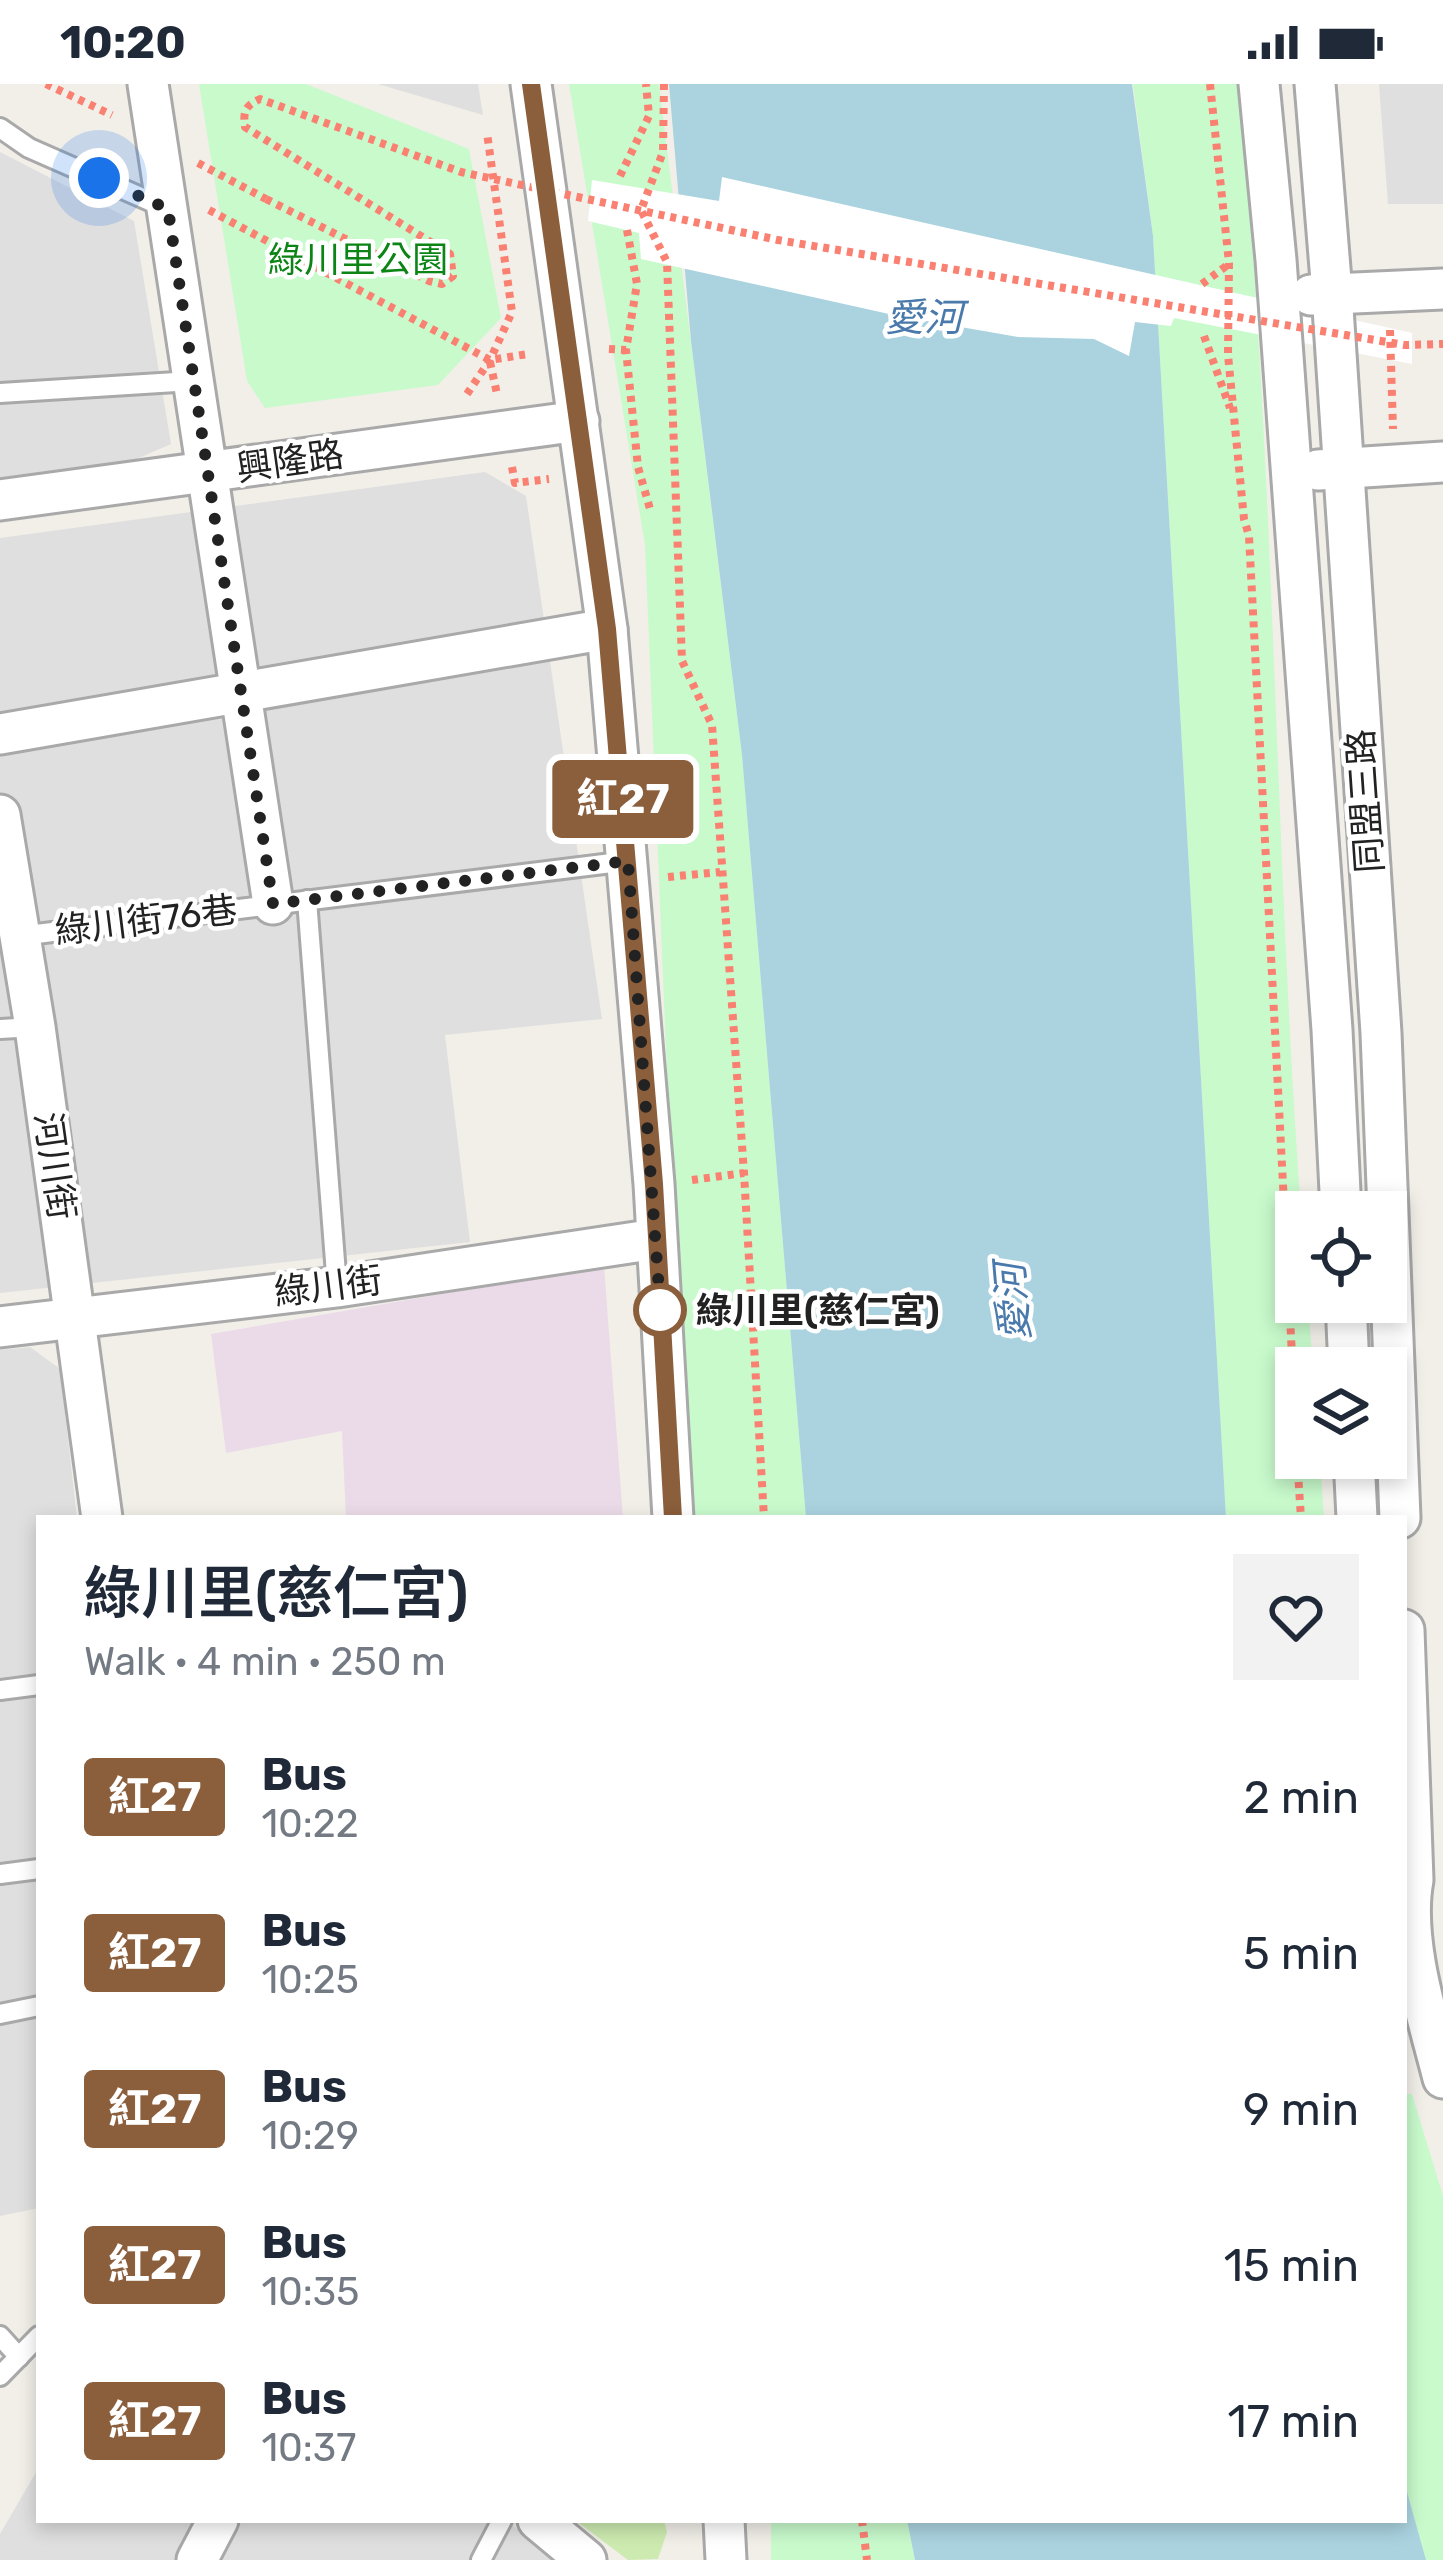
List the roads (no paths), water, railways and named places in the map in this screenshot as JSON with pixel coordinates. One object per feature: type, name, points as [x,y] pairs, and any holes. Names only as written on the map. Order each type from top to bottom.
[{"type":"street","points":[[148,84],[243,692],[290,902]]},
{"type":"street","points":[[531,84],[607,629],[630,871],[674,1515]]},
{"type":"street","name":"同盟三路","points":[[1259,84],[1279,298],[1340,1191]]},
{"type":"street","name":"同盟三路","points":[[1315,84],[1382,1033],[1400,1515]]},
{"type":"street","points":[[1279,298],[1443,289]]},
{"type":"street","name":"興隆路","points":[[0,500],[579,421]]},
{"type":"street","points":[[1289,472],[1443,462]]},
{"type":"street","points":[[0,734],[607,629]]},
{"type":"street","name":"河川街","points":[[0,815],[20,936],[17,1028],[76,1317],[102,1515]]},
{"type":"street","name":"綠川街","points":[[0,1327],[337,1286],[656,1239]]},
{"type":"street","points":[[1355,1479],[1357,1515]]},
{"type":"street","points":[[1407,1705],[1414,1967],[1443,2078]]},
{"type":"street","points":[[197,2560],[216,2523]]},
{"type":"street","points":[[542,2523],[586,2560]]},
{"type":"street","points":[[724,2523],[726,2560]]},
{"type":"lane","points":[[0,128],[29,148],[168,209]]},
{"type":"lane","points":[[0,393],[192,381]]},
{"type":"lane","name":"綠川街76巷","points":[[20,936],[290,902],[630,871]]},
{"type":"lane","points":[[290,902],[337,1286]]},
{"type":"lane","points":[[0,1690],[36,1685]]},
{"type":"lane","points":[[0,1874],[36,1869]]},
{"type":"lane","points":[[0,2014],[36,2007]]},
{"type":"lane","points":[[0,2336],[19,2357]]},
{"type":"lane","points":[[0,2376],[36,2339]]},
{"type":"lane","points":[[482,2560],[500,2523]]},
{"type":"water","name":"愛河","points":[[669,84],[1132,84],[1153,236],[1226,1515],[806,1515],[742,755],[691,341]]},
{"type":"water","points":[[1407,2492],[1426,2560],[915,2560],[908,2523],[1407,2523]]},
{"type":"place","name":"綠川里(慈仁宮)","points":[[660,1310]]},
{"type":"park label","name":"綠川里公園","points":[[358,259]]}]
